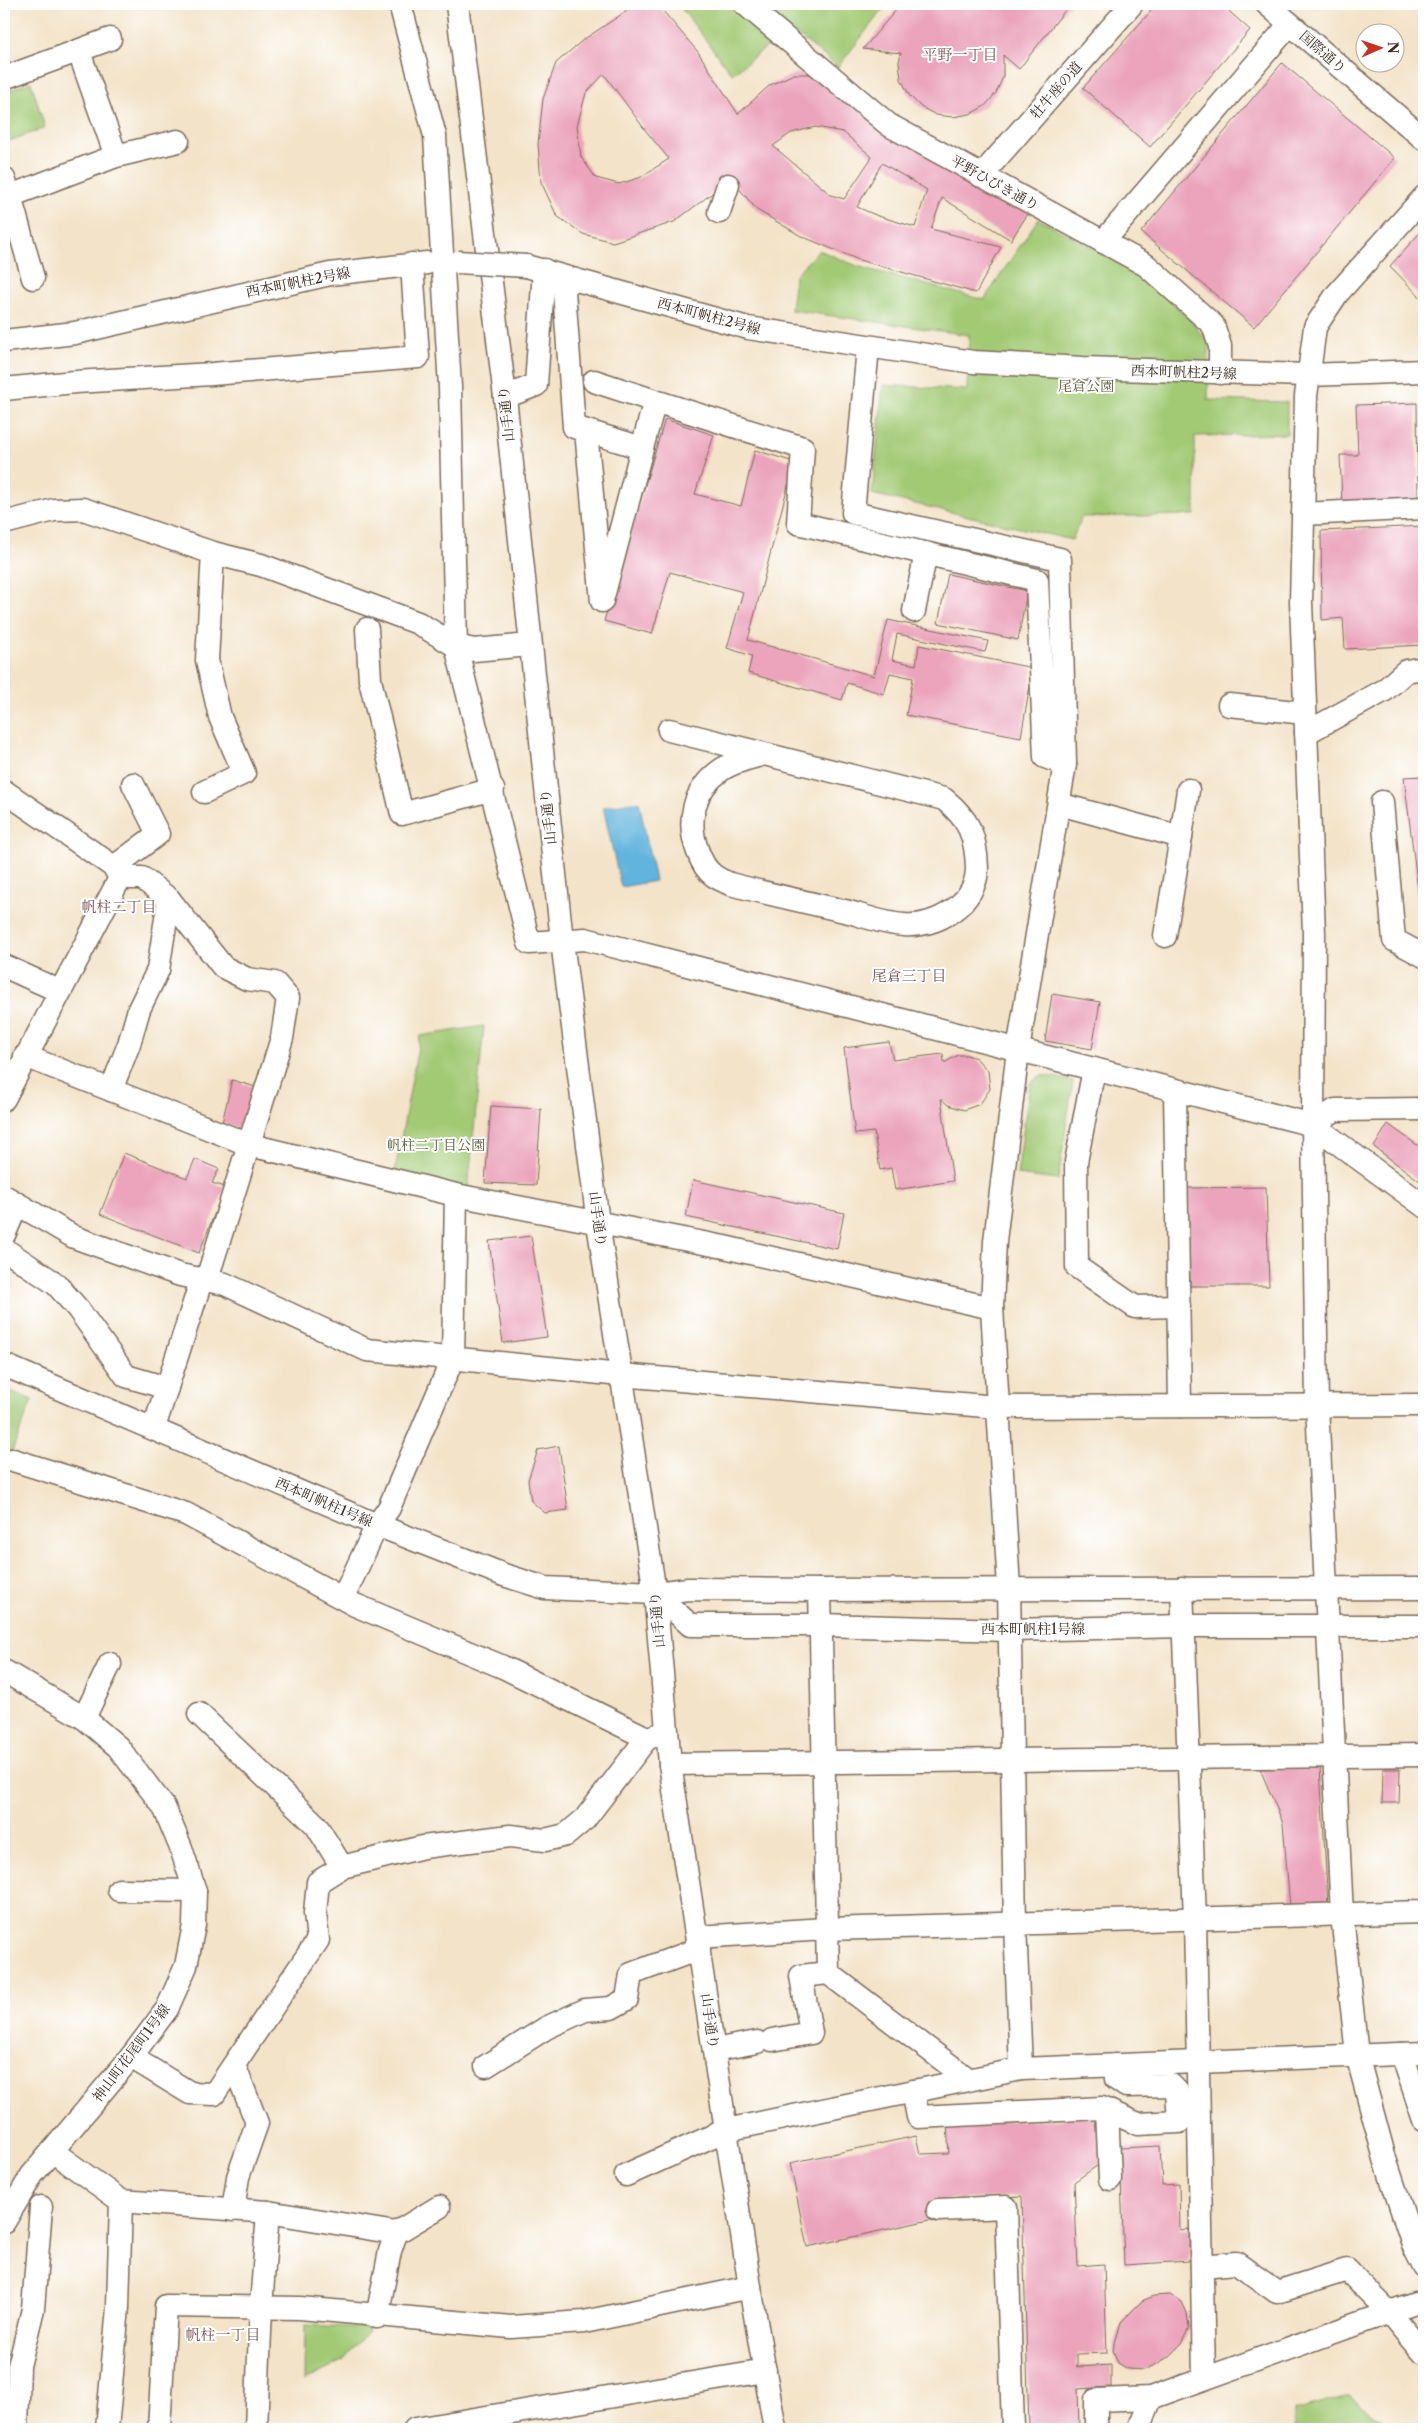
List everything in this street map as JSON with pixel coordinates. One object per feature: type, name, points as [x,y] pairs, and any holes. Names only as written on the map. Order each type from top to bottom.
[{"type":"street","points":[[400,4],[435,136],[450,262],[450,387],[456,646],[529,943],[585,939],[1313,1125],[1424,1206]]},
{"type":"street","name":"山手通り","points":[[457,4],[504,396],[562,941],[598,1223],[655,1593],[657,1736],[670,1764],[750,2287],[775,2429]]},
{"type":"street","name":"平野ひびき通り","points":[[745,4],[889,125],[1146,265],[1213,325],[1220,346],[1220,373]]},
{"type":"street","name":"牡牛座の道","points":[[981,176],[1132,4]]},
{"type":"street","name":"国際通り","points":[[1267,4],[1424,139]]},
{"type":"street","points":[[1103,242],[1290,24]]},
{"type":"street","points":[[4,78],[110,39]]},
{"type":"street","points":[[79,52],[116,156]]},
{"type":"street","points":[[33,278],[6,191],[116,156],[178,141]]},
{"type":"street","points":[[719,212],[728,185]]},
{"type":"street","points":[[1424,198],[1337,294],[1315,327],[1308,376],[1301,602],[1314,933],[1313,1125],[1317,1405],[1328,1626],[1332,1755],[1342,1915],[1357,2055],[1385,2159],[1414,2247],[1424,2267]]},
{"type":"street","name":"西本町帆柱2号線","points":[[4,341],[75,333],[330,274],[412,264],[450,262],[544,271],[748,328],[973,362],[1308,376],[1424,371]]},
{"type":"street","points":[[4,389],[75,382],[212,374],[418,357],[412,264]]},
{"type":"street","points":[[504,396],[536,386],[544,271]]},
{"type":"street","points":[[544,271],[574,427],[642,448]]},
{"type":"street","points":[[868,347],[853,513],[1060,559],[1065,764],[1018,1050],[995,1241],[992,1308],[1008,1588],[1015,1924],[1021,2069]]},
{"type":"street","points":[[594,381],[803,448],[798,523],[1037,580],[1045,757],[1065,764]]},
{"type":"street","points":[[586,431],[602,601],[655,401]]},
{"type":"street","points":[[1303,514],[1424,508]]},
{"type":"street","points":[[4,523],[54,510],[83,509],[213,553],[262,565],[418,623],[456,646],[474,650],[530,645]]},
{"type":"street","points":[[204,792],[244,773],[220,717],[207,660],[213,553]]},
{"type":"street","points":[[914,611],[926,553]]},
{"type":"street","points":[[367,629],[370,680],[402,814],[492,789]]},
{"type":"street","points":[[1229,705],[1305,723],[1384,690],[1406,671],[1424,668]]},
{"type":"street","points":[[669,730],[765,754],[944,799],[960,812],[972,832],[976,850],[977,872],[968,894],[956,908],[939,920],[904,926],[730,884],[712,874],[701,859],[693,840],[691,820],[697,801],[706,785],[722,770],[738,762],[765,754]]},
{"type":"street","points":[[4,1098],[117,872],[158,834],[132,784]]},
{"type":"street","points":[[1165,936],[1188,790]]},
{"type":"street","points":[[4,791],[117,872],[142,878],[169,899],[223,967],[247,979],[275,984],[288,998],[282,1038],[250,1144],[154,1428]]},
{"type":"street","points":[[1382,802],[1394,940],[1424,956]]},
{"type":"street","points":[[1059,804],[1181,837]]},
{"type":"street","points":[[111,1090],[129,1044],[139,1009],[158,970],[169,899]]},
{"type":"street","points":[[4,966],[59,991]]},
{"type":"street","points":[[25,1056],[250,1144],[456,1195],[724,1247],[992,1308]]},
{"type":"street","points":[[1094,1069],[1076,1162],[1077,1268],[1135,1306],[1179,1306]]},
{"type":"street","points":[[1175,1090],[1180,1406]]},
{"type":"street","points":[[1313,1125],[1335,1110],[1424,1109]]},
{"type":"street","points":[[343,1598],[377,1525],[389,1508],[453,1358],[456,1195]]},
{"type":"street","points":[[4,1235],[11,1200],[74,1236],[180,1275],[204,1278],[225,1284],[367,1350],[621,1375],[997,1406],[1424,1405]]},
{"type":"street","points":[[4,1249],[56,1284],[78,1309],[126,1376],[167,1388]]},
{"type":"street","name":"西本町帆柱1号線","points":[[4,1365],[377,1525],[504,1575],[546,1588],[655,1593],[688,1589],[1424,1588]]},
{"type":"street","points":[[4,1461],[13,1460],[186,1514],[343,1598],[657,1736],[585,1819],[566,1836],[545,1840],[510,1836],[423,1847],[342,1867],[318,1882],[316,1913],[318,1940],[214,2094],[190,2092],[131,2057]]},
{"type":"street","points":[[1182,1588],[1185,1626],[1195,1919],[1204,2378]]},
{"type":"street","points":[[820,1590],[822,1762],[828,1973]]},
{"type":"street","name":"西本町帆柱1号線","points":[[655,1593],[690,1625],[820,1625],[1008,1630],[1185,1626],[1424,1626]]},
{"type":"street","points":[[84,1718],[110,1664]]},
{"type":"street","name":"神山町花尾町1号線","points":[[4,1672],[84,1718],[118,1747],[164,1807],[181,1848],[195,1891],[194,1925],[186,1966],[167,2009],[131,2057],[32,2174],[4,2222]]},
{"type":"street","points":[[199,1714],[316,1824],[342,1867]]},
{"type":"street","points":[[670,1764],[1424,1755]]},
{"type":"street","points":[[119,1890],[195,1891]]},
{"type":"street","points":[[486,2066],[546,2028],[585,2010],[611,2008],[627,1999],[631,1974],[698,1943],[826,1928],[1424,1912]]},
{"type":"street","points":[[714,2050],[811,2033],[801,1976],[828,1973],[968,2079]]},
{"type":"street","points":[[626,2175],[726,2130],[1021,2069],[1413,2053],[1424,2120]]},
{"type":"street","points":[[233,2210],[238,2177],[257,2122],[234,2065]]},
{"type":"street","points":[[913,2091],[918,2117],[1102,2108],[1138,2124],[1179,2122],[1177,2091],[1171,2085],[1126,2086],[1116,2079],[1115,2065]]},
{"type":"street","points":[[1107,2110],[1110,2179]]},
{"type":"street","points":[[52,2151],[121,2201],[268,2212],[396,2233]]},
{"type":"street","points":[[107,2429],[118,2307],[121,2201]]},
{"type":"street","points":[[18,2429],[19,2366],[33,2309],[40,2207]]},
{"type":"street","points":[[377,2317],[390,2251],[396,2233],[439,2207]]},
{"type":"street","points":[[938,2210],[1006,2207],[1013,2429]]},
{"type":"street","points":[[256,2429],[261,2307],[268,2212]]},
{"type":"street","points":[[1202,2266],[1236,2263],[1277,2292],[1346,2270],[1389,2312],[1421,2351]]},
{"type":"street","points":[[159,2429],[166,2306],[300,2308],[377,2317],[512,2327],[584,2322],[750,2287]]},
{"type":"street","points":[[1096,2429],[1096,2400],[1151,2398],[1416,2303]]},
{"type":"street","points":[[415,2429],[765,2371]]},
{"type":"street","points":[[1139,2429],[1151,2398]]},
{"type":"green space","points":[[678,4],[887,4],[838,67],[790,29],[732,74]]},
{"type":"green space","points":[[31,82],[45,128],[4,143],[4,92]]},
{"type":"green space","name":"尾倉公園","points":[[1038,219],[1138,272],[1189,318],[1209,345],[1208,400],[1287,402],[1287,434],[1195,436],[1195,515],[1082,517],[1072,540],[872,494],[883,385],[967,390],[969,335],[791,310],[795,275],[819,250],[857,266],[984,300]]},
{"type":"green space","name":"帆柱二丁目公園","points":[[484,1026],[468,1190],[395,1171],[420,1036]]},
{"type":"green space","points":[[1042,1075],[1073,1081],[1058,1180],[1017,1175],[1030,1083]]},
{"type":"green space","points":[[4,1388],[32,1400],[12,1452],[4,1453]]},
{"type":"green space","points":[[305,2325],[370,2328],[344,2360],[304,2380]]},
{"type":"green space","points":[[1349,2395],[1394,2429],[1295,2429],[1295,2410]]},
{"type":"water","points":[[639,801],[655,881],[621,887],[603,807]]},
{"type":"building","points":[[637,4],[657,4],[698,52],[738,114],[770,85],[794,74],[816,74],[1029,212],[1011,240],[942,198],[931,229],[1001,247],[976,293],[859,260],[801,236],[757,210],[731,179],[674,222],[613,242],[583,234],[557,216],[541,182],[538,144],[543,99],[556,63],[583,40]],"holes":[[[604,74],[669,159],[639,178],[619,184],[596,178],[581,157],[577,126],[586,93]],[[815,127],[843,132],[872,157],[844,199],[831,195],[773,146],[791,133]],[[882,163],[927,190],[915,227],[878,216],[857,207]]]},
{"type":"building","points":[[901,4],[1070,4],[1019,69],[1003,55],[1003,77],[996,93],[985,106],[970,114],[953,117],[936,115],[921,107],[909,95],[901,79],[899,62],[901,53],[863,49]]},
{"type":"building","points":[[1157,4],[1221,4],[1250,30],[1150,147],[1083,88]]},
{"type":"building","points":[[1282,63],[1395,158],[1254,327],[1141,232]]},
{"type":"building","points":[[1424,228],[1424,301],[1390,266]]},
{"type":"building","points":[[1417,403],[1418,500],[1342,503],[1340,455],[1358,455],[1356,405]]},
{"type":"building","points":[[665,419],[714,435],[695,494],[741,506],[755,450],[794,462],[748,640],[874,676],[888,620],[988,641],[985,652],[897,634],[892,660],[916,665],[919,645],[1033,668],[1021,737],[906,715],[913,678],[890,673],[884,694],[847,683],[842,700],[748,673],[752,656],[727,648],[743,592],[670,572],[652,634],[604,621]]},
{"type":"building","points":[[1424,526],[1424,645],[1345,649],[1343,618],[1322,620],[1321,531]]},
{"type":"building","points":[[948,574],[1027,591],[1018,640],[938,623]]},
{"type":"building","points":[[1424,776],[1424,931],[1423,931],[1404,777]]},
{"type":"building","points":[[1052,994],[1100,1002],[1092,1049],[1045,1041]]},
{"type":"building","points":[[889,1042],[893,1060],[943,1054],[944,1063],[958,1055],[967,1055],[976,1058],[988,1071],[990,1089],[980,1104],[964,1110],[948,1105],[941,1099],[953,1181],[895,1190],[891,1168],[880,1170],[874,1132],[855,1134],[844,1048]]},
{"type":"building","points":[[232,1080],[256,1087],[246,1130],[222,1123]]},
{"type":"building","points":[[491,1106],[541,1109],[536,1185],[485,1183]]},
{"type":"building","points":[[1388,1124],[1424,1150],[1424,1184],[1374,1147]]},
{"type":"building","points":[[124,1153],[187,1178],[195,1159],[219,1169],[212,1183],[225,1187],[199,1253],[100,1214]]},
{"type":"building","points":[[693,1180],[844,1213],[837,1249],[686,1217]]},
{"type":"building","points":[[1266,1187],[1269,1286],[1190,1286],[1188,1188]]},
{"type":"building","points":[[531,1236],[547,1337],[503,1343],[489,1241]]},
{"type":"building","points":[[559,1446],[568,1510],[545,1513],[531,1501],[528,1480],[538,1450]]},
{"type":"building","points":[[1320,1767],[1328,1907],[1290,1908],[1283,1823],[1260,1769]]},
{"type":"building","points":[[1383,1769],[1400,1769],[1399,1803],[1382,1803]]},
{"type":"building","points":[[1099,2117],[1101,2163],[1074,2182],[1078,2266],[1104,2264],[1107,2353],[1077,2354],[1077,2367],[1111,2365],[1111,2387],[1078,2389],[1079,2429],[1029,2429],[1022,2196],[930,2201],[934,2219],[807,2247],[790,2163],[916,2136],[920,2154],[949,2153],[947,2124]]},
{"type":"building","points":[[1160,2146],[1162,2185],[1179,2184],[1180,2230],[1189,2229],[1189,2261],[1124,2265],[1120,2148]]},
{"type":"building","points":[[1170,2295],[1182,2302],[1187,2313],[1189,2328],[1181,2344],[1168,2357],[1143,2370],[1128,2369],[1118,2363],[1113,2350],[1121,2322],[1142,2301],[1154,2296]]},
{"type":"district","name":"平野一丁目","points":[[960,54]]},
{"type":"district","name":"帆柱二丁目","points":[[119,906]]},
{"type":"district","name":"尾倉三丁目","points":[[909,975]]},
{"type":"district","name":"帆柱一丁目","points":[[223,2334]]}]
